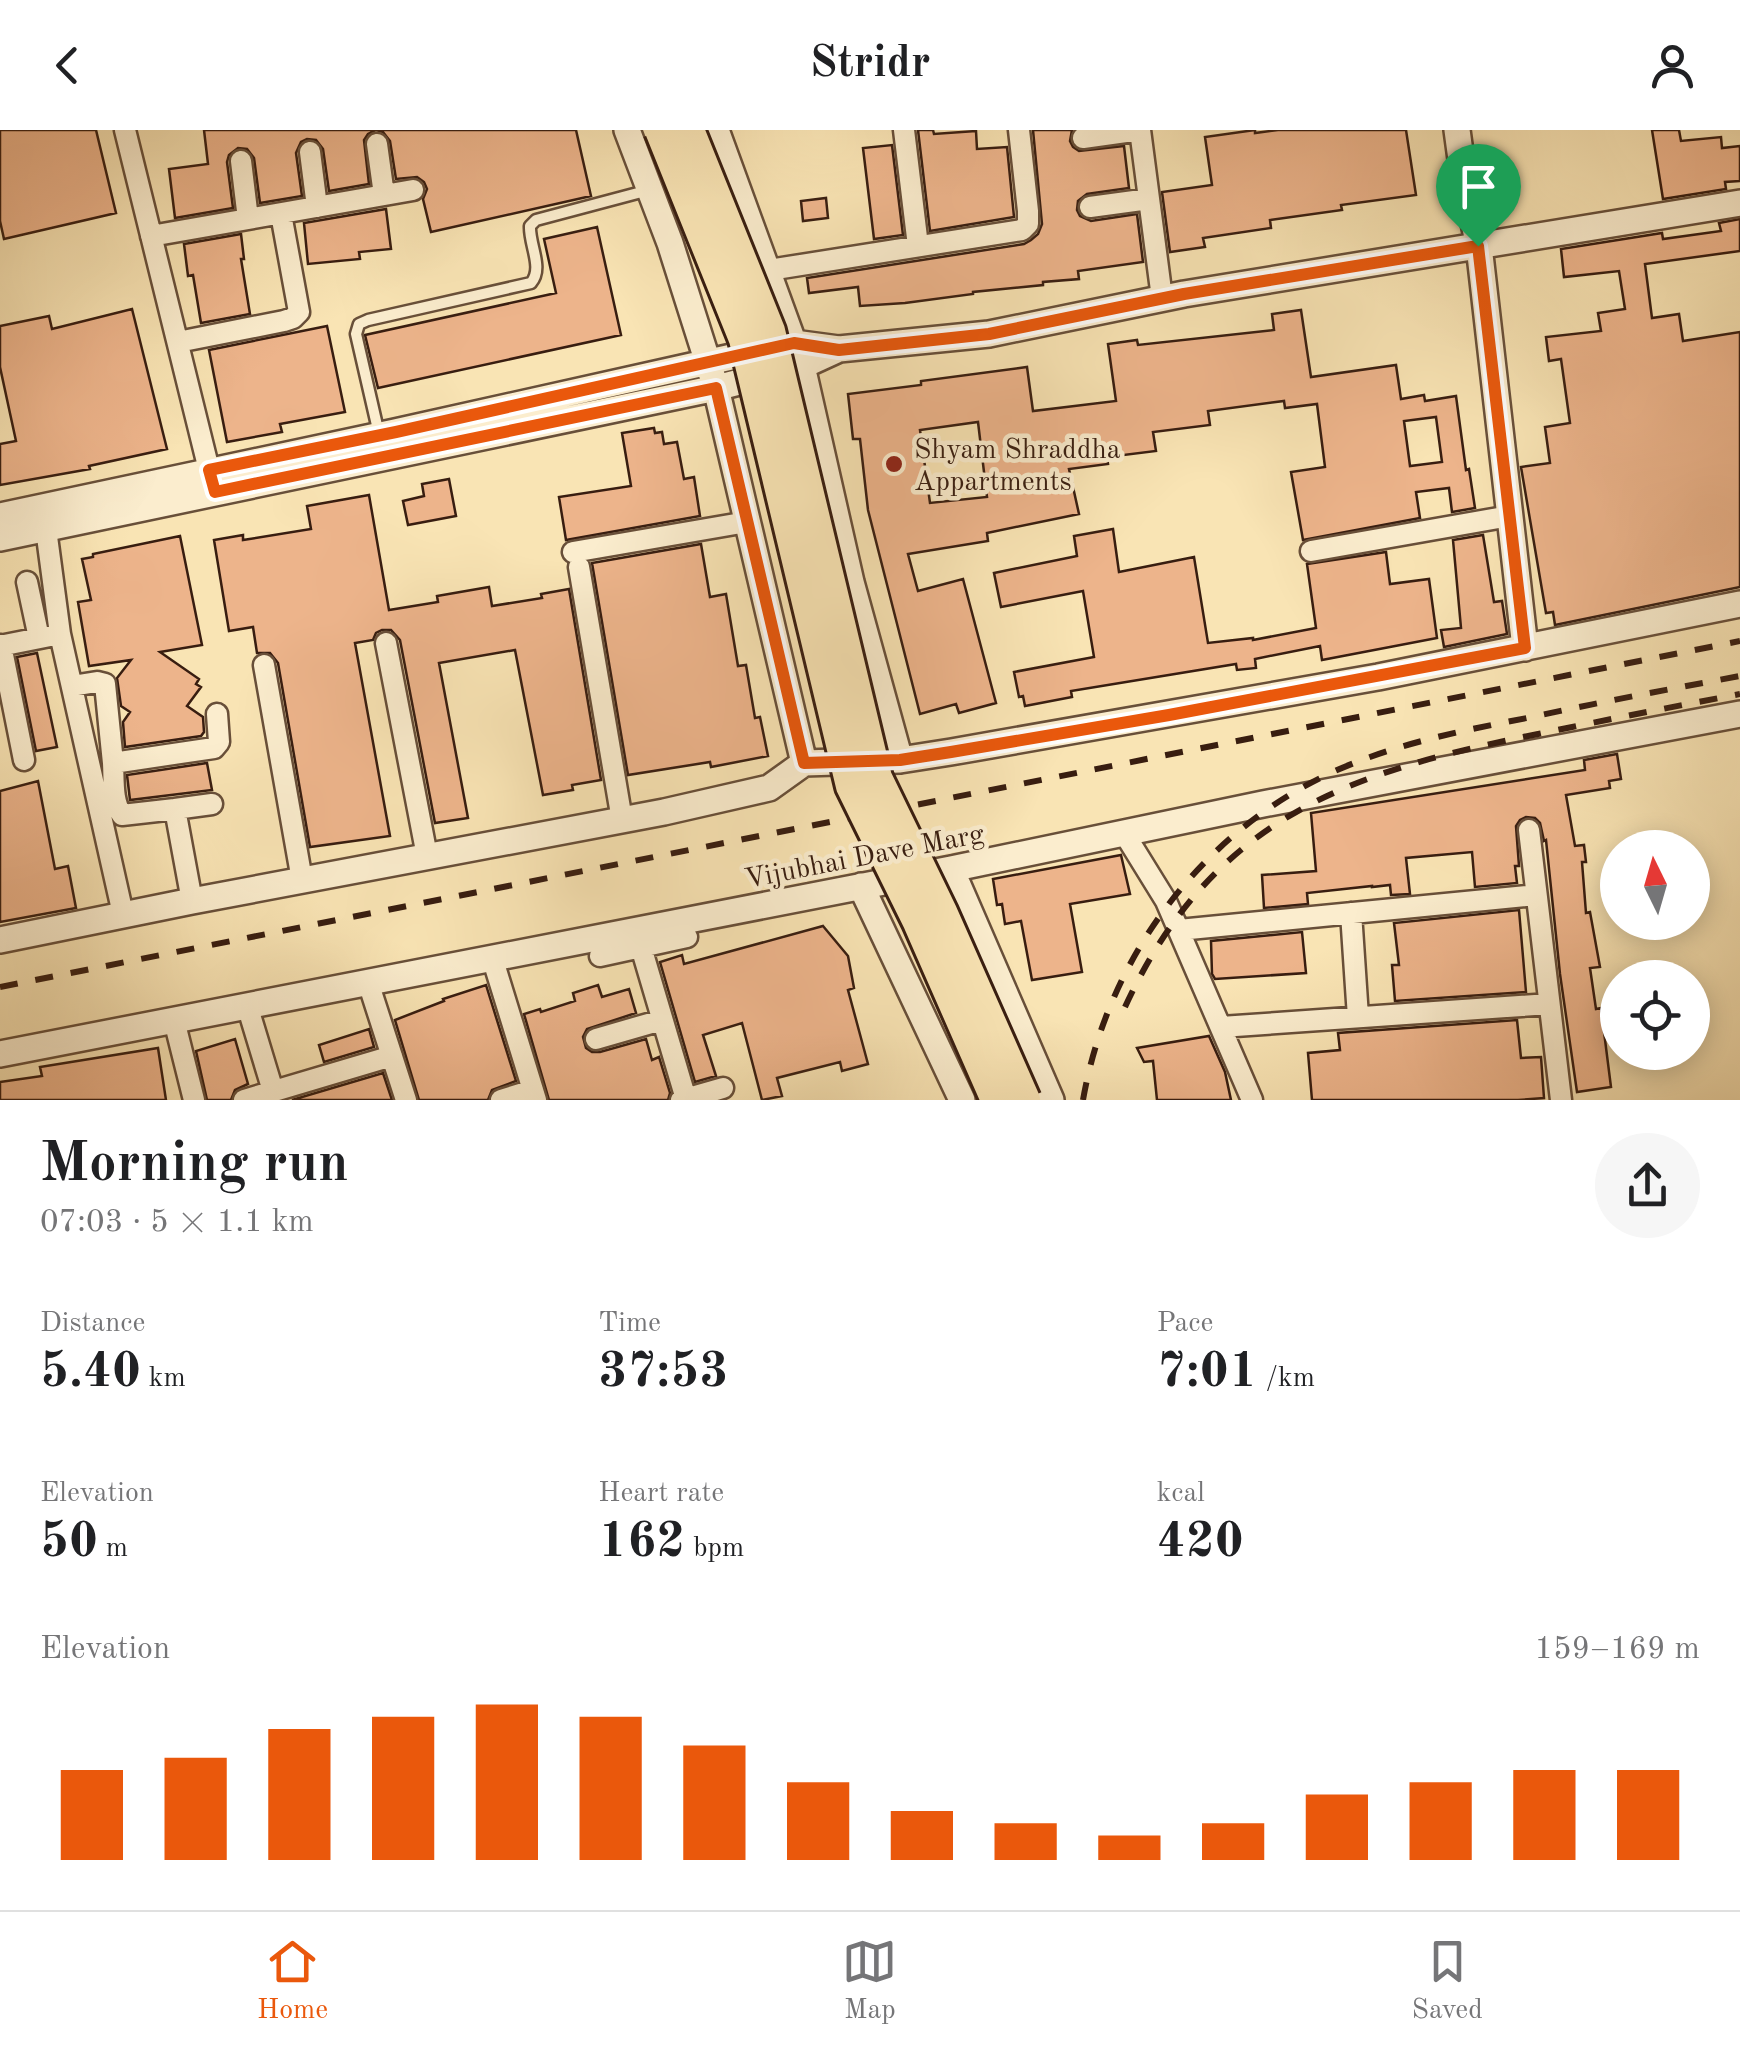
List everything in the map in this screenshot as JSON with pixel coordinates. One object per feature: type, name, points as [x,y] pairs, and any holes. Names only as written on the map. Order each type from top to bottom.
[{"type":"main road","points":[[661,130],[745,339],[852,786],[919,922],[997,1100]]},
{"type":"main road","points":[[688,130],[769,331],[876,778],[942,912],[1024,1100]]},
{"type":"street","points":[[125,130],[212,481]]},
{"type":"street","points":[[627,130],[670,243],[712,375],[804,763]]},
{"type":"street","points":[[716,130],[798,355],[851,582],[900,760]]},
{"type":"street","points":[[904,130],[918,246]]},
{"type":"street","points":[[768,270],[1022,230],[1028,224],[1019,130]]},
{"type":"street","points":[[1083,138],[1140,130],[1162,298]]},
{"type":"street","points":[[1457,130],[1478,246],[1525,648]]},
{"type":"street","points":[[377,144],[384,195]]},
{"type":"street","points":[[310,152],[317,207]]},
{"type":"street","points":[[241,161],[248,219]]},
{"type":"street","points":[[151,236],[413,190]]},
{"type":"street","points":[[1090,208],[1148,199]]},
{"type":"street","points":[[212,481],[426,450],[798,355],[989,334],[1162,298],[1740,203]]},
{"type":"street","points":[[178,342],[284,321],[298,312],[281,214]]},
{"type":"street","points":[[0,516],[44,517],[212,481],[379,435],[712,375]]},
{"type":"street","points":[[1311,551],[1510,516]]},
{"type":"street","points":[[0,538],[44,517]]},
{"type":"street","points":[[44,517],[49,636]]},
{"type":"street","points":[[622,820],[576,560],[747,522]]},
{"type":"street","points":[[27,582],[72,686],[123,914]]},
{"type":"street","points":[[0,940],[770,788],[804,763],[900,760],[1169,715],[1740,604]]},
{"type":"street","points":[[24,760],[0,646],[49,636]]},
{"type":"street","points":[[386,643],[427,856]]},
{"type":"street","points":[[264,665],[302,880]]},
{"type":"street","points":[[72,686],[106,684],[118,812],[122,815],[212,804]]},
{"type":"street","points":[[113,763],[214,748],[219,742],[217,714]]},
{"type":"street","name":"Vijubhai Dave Marg","points":[[0,1054],[492,958],[639,938],[861,886],[1263,804],[1740,714]]},
{"type":"street","points":[[175,809],[192,901]]},
{"type":"street","points":[[1529,830],[1561,1100]]},
{"type":"street","points":[[1124,833],[1166,900],[1252,1100]]},
{"type":"street","points":[[951,869],[1052,1100]]},
{"type":"street","points":[[861,886],[962,1100]]},
{"type":"street","points":[[1179,930],[1536,895]]},
{"type":"street","points":[[1351,913],[1358,1017]]},
{"type":"street","points":[[600,956],[639,938],[687,937]]},
{"type":"street","points":[[639,938],[683,1099],[723,1088]]},
{"type":"street","points":[[492,958],[535,1095],[501,1100]]},
{"type":"street","points":[[368,982],[406,1100]]},
{"type":"street","points":[[1221,1027],[1549,1004]]},
{"type":"street","points":[[247,1005],[261,1096],[392,1056]]},
{"type":"street","points":[[174,1020],[194,1100]]},
{"type":"street","points":[[596,1038],[662,1020]]},
{"type":"lane","points":[[379,435],[356,334],[360,324],[531,284],[538,272],[530,234],[530,226],[536,220],[649,190]]},
{"type":"building","points":[[0,130],[96,130],[116,213],[4,239],[0,221]]},
{"type":"building","points":[[204,130],[376,130],[364,140],[369,184],[329,191],[323,149],[316,140],[307,139],[296,153],[302,196],[260,203],[254,158],[247,149],[238,148],[227,162],[233,208],[175,218],[169,169],[208,164]]},
{"type":"building","points":[[376,130],[576,130],[591,196],[431,232],[423,199],[427,189],[424,182],[417,177],[396,179],[390,141]]},
{"type":"building","points":[[918,130],[933,130],[934,134],[976,131],[977,149],[1007,147],[1014,217],[930,231]]},
{"type":"building","points":[[1033,130],[1072,130],[1070,141],[1079,151],[1124,146],[1129,188],[1087,194],[1078,201],[1077,210],[1091,221],[1137,214],[1143,262],[1078,271],[1079,279],[905,303],[860,306],[858,287],[809,293],[807,278],[1031,240],[1042,224]]},
{"type":"building","points":[[1255,130],[1406,130],[1416,195],[1270,220],[1271,228],[1203,238],[1205,247],[1170,252],[1162,192],[1212,185],[1205,137]]},
{"type":"building","points":[[1652,130],[1679,130],[1681,141],[1721,137],[1722,148],[1740,146],[1740,181],[1725,182],[1726,189],[1663,199]]},
{"type":"building","points":[[892,145],[903,235],[874,239],[863,148]]},
{"type":"building","points":[[826,198],[828,218],[803,221],[801,201]]},
{"type":"building","points":[[386,209],[391,249],[359,252],[360,259],[308,264],[304,223]]},
{"type":"building","points":[[1740,219],[1740,251],[1645,264],[1652,318],[1679,314],[1683,341],[1740,332],[1740,587],[1555,625],[1553,612],[1546,613],[1521,467],[1550,463],[1545,427],[1570,423],[1561,359],[1549,361],[1546,337],[1601,331],[1598,313],[1625,309],[1619,271],[1564,277],[1561,249],[1662,233],[1663,239],[1721,231],[1719,223]]},
{"type":"building","points":[[597,227],[621,335],[378,388],[365,335],[556,293],[544,239]]},
{"type":"building","points":[[241,234],[250,314],[201,323],[184,244]]},
{"type":"building","points":[[132,309],[167,449],[89,466],[90,469],[0,485],[0,444],[16,441],[0,367],[0,326],[49,316],[52,329]]},
{"type":"building","points":[[1301,310],[1311,377],[1396,365],[1401,399],[1424,395],[1425,401],[1456,396],[1475,508],[1452,512],[1449,488],[1416,492],[1420,518],[1303,540],[1291,472],[1325,467],[1317,404],[1285,408],[1284,401],[1208,411],[1210,425],[1153,432],[1156,451],[1107,457],[1108,464],[1069,469],[1079,514],[987,533],[988,541],[908,554],[918,591],[963,579],[996,703],[959,713],[956,704],[920,714],[868,510],[860,439],[853,439],[848,394],[1027,367],[1033,411],[1116,401],[1108,344],[1137,340],[1138,345],[1274,330],[1272,314]],"holes":[[[1436,417],[1442,462],[1410,466],[1404,421]],[[978,422],[987,497],[930,503],[920,430]]]},
{"type":"building","points":[[327,326],[345,412],[280,424],[282,432],[227,442],[209,350]]},
{"type":"building","points":[[654,428],[655,433],[662,432],[664,444],[677,442],[684,479],[694,477],[700,516],[566,540],[559,497],[631,486],[622,433]]},
{"type":"building","points":[[449,479],[456,516],[408,525],[403,501],[424,496],[422,484]]},
{"type":"building","points":[[369,495],[389,610],[438,602],[437,596],[489,587],[492,606],[569,589],[601,780],[543,795],[515,650],[439,663],[468,818],[435,823],[400,640],[391,630],[382,630],[373,640],[355,643],[390,836],[310,847],[278,663],[270,653],[257,653],[253,627],[229,631],[214,540],[243,535],[243,540],[311,529],[307,506]]},
{"type":"building","points":[[1113,529],[1119,572],[1194,557],[1208,643],[1253,640],[1316,628],[1307,564],[1386,552],[1390,584],[1429,579],[1437,638],[1322,660],[1320,646],[1255,659],[1256,668],[1237,670],[1236,664],[1071,691],[1072,697],[1025,706],[1014,672],[1094,657],[1083,591],[1001,607],[994,573],[1077,556],[1074,536]]},
{"type":"building","points":[[1483,535],[1494,602],[1502,601],[1507,634],[1444,647],[1441,630],[1461,628],[1453,540]]},
{"type":"building","points":[[180,536],[202,645],[160,652],[199,679],[196,684],[201,687],[187,706],[203,717],[204,732],[201,736],[125,747],[123,722],[130,712],[121,706],[117,678],[131,660],[89,666],[78,602],[91,600],[82,559]]},
{"type":"building","points":[[701,544],[710,597],[726,594],[738,666],[746,665],[755,718],[760,717],[768,756],[711,767],[710,762],[628,775],[592,563]]},
{"type":"building","points":[[37,653],[57,747],[36,751],[17,657]]},
{"type":"building","points":[[1617,754],[1621,779],[1609,781],[1610,788],[1566,795],[1575,846],[1584,845],[1586,913],[1590,912],[1600,967],[1590,968],[1596,1009],[1600,1008],[1600,1070],[1609,1070],[1611,1087],[1577,1092],[1546,840],[1535,818],[1526,817],[1516,826],[1517,883],[1475,887],[1472,852],[1406,858],[1410,894],[1391,895],[1390,885],[1372,886],[1307,893],[1308,904],[1264,908],[1262,875],[1316,871],[1311,813],[1585,770],[1584,760]]},
{"type":"building","points":[[207,763],[212,790],[130,800],[127,775]]},
{"type":"building","points":[[38,781],[55,869],[68,866],[76,908],[0,922],[0,791]]},
{"type":"building","points":[[1121,855],[1130,894],[1070,904],[1082,972],[1032,980],[1021,921],[1005,924],[993,879]]},
{"type":"building","points":[[1519,910],[1526,992],[1395,1001],[1392,965],[1399,965],[1394,923]]},
{"type":"building","points":[[823,926],[848,956],[854,988],[848,990],[868,1064],[842,1071],[840,1062],[777,1078],[782,1096],[762,1100],[742,1023],[703,1035],[716,1076],[695,1082],[660,962],[682,955],[684,964]]},
{"type":"building","points":[[1302,932],[1306,973],[1215,979],[1212,974],[1211,941]]},
{"type":"building","points":[[486,985],[516,1081],[492,1090],[488,1100],[419,1100],[395,1020]]},
{"type":"building","points":[[598,985],[602,997],[629,989],[636,1013],[587,1029],[583,1037],[586,1048],[600,1052],[646,1039],[652,1060],[659,1057],[670,1093],[668,1100],[549,1100],[524,1014],[575,1001],[573,993]]},
{"type":"building","points":[[1517,1020],[1521,1058],[1541,1057],[1544,1098],[1312,1100],[1308,1053],[1340,1050],[1338,1033]]},
{"type":"building","points":[[369,1029],[374,1047],[324,1062],[319,1045]]},
{"type":"building","points":[[1209,1036],[1225,1072],[1231,1100],[1157,1100],[1153,1061],[1144,1062],[1137,1048]]},
{"type":"building","points":[[235,1039],[248,1084],[235,1090],[231,1100],[207,1100],[196,1051]]},
{"type":"building","points":[[158,1048],[166,1100],[0,1100],[0,1082],[42,1076],[40,1067]]},
{"type":"building","points":[[383,1073],[392,1100],[292,1100]]},
{"type":"railway","points":[[0,987],[1740,641]]},
{"type":"railway","points":[[1083,1100],[1114,997],[1168,904],[1203,864],[1287,796],[1359,761],[1432,738],[1740,676]]},
{"type":"railway","points":[[1125,1007],[1160,943],[1200,890],[1244,848],[1293,814],[1347,787],[1469,749],[1740,694]]},
{"type":"place","name":"Shyam Shraddha Appartments","points":[[894,464]]},
{"type":"route","points":[[1478,246],[1525,648],[1169,715],[900,760],[804,763],[716,388],[215,492],[209,470],[794,343],[839,350],[989,334],[1184,294],[1478,246]]}]
